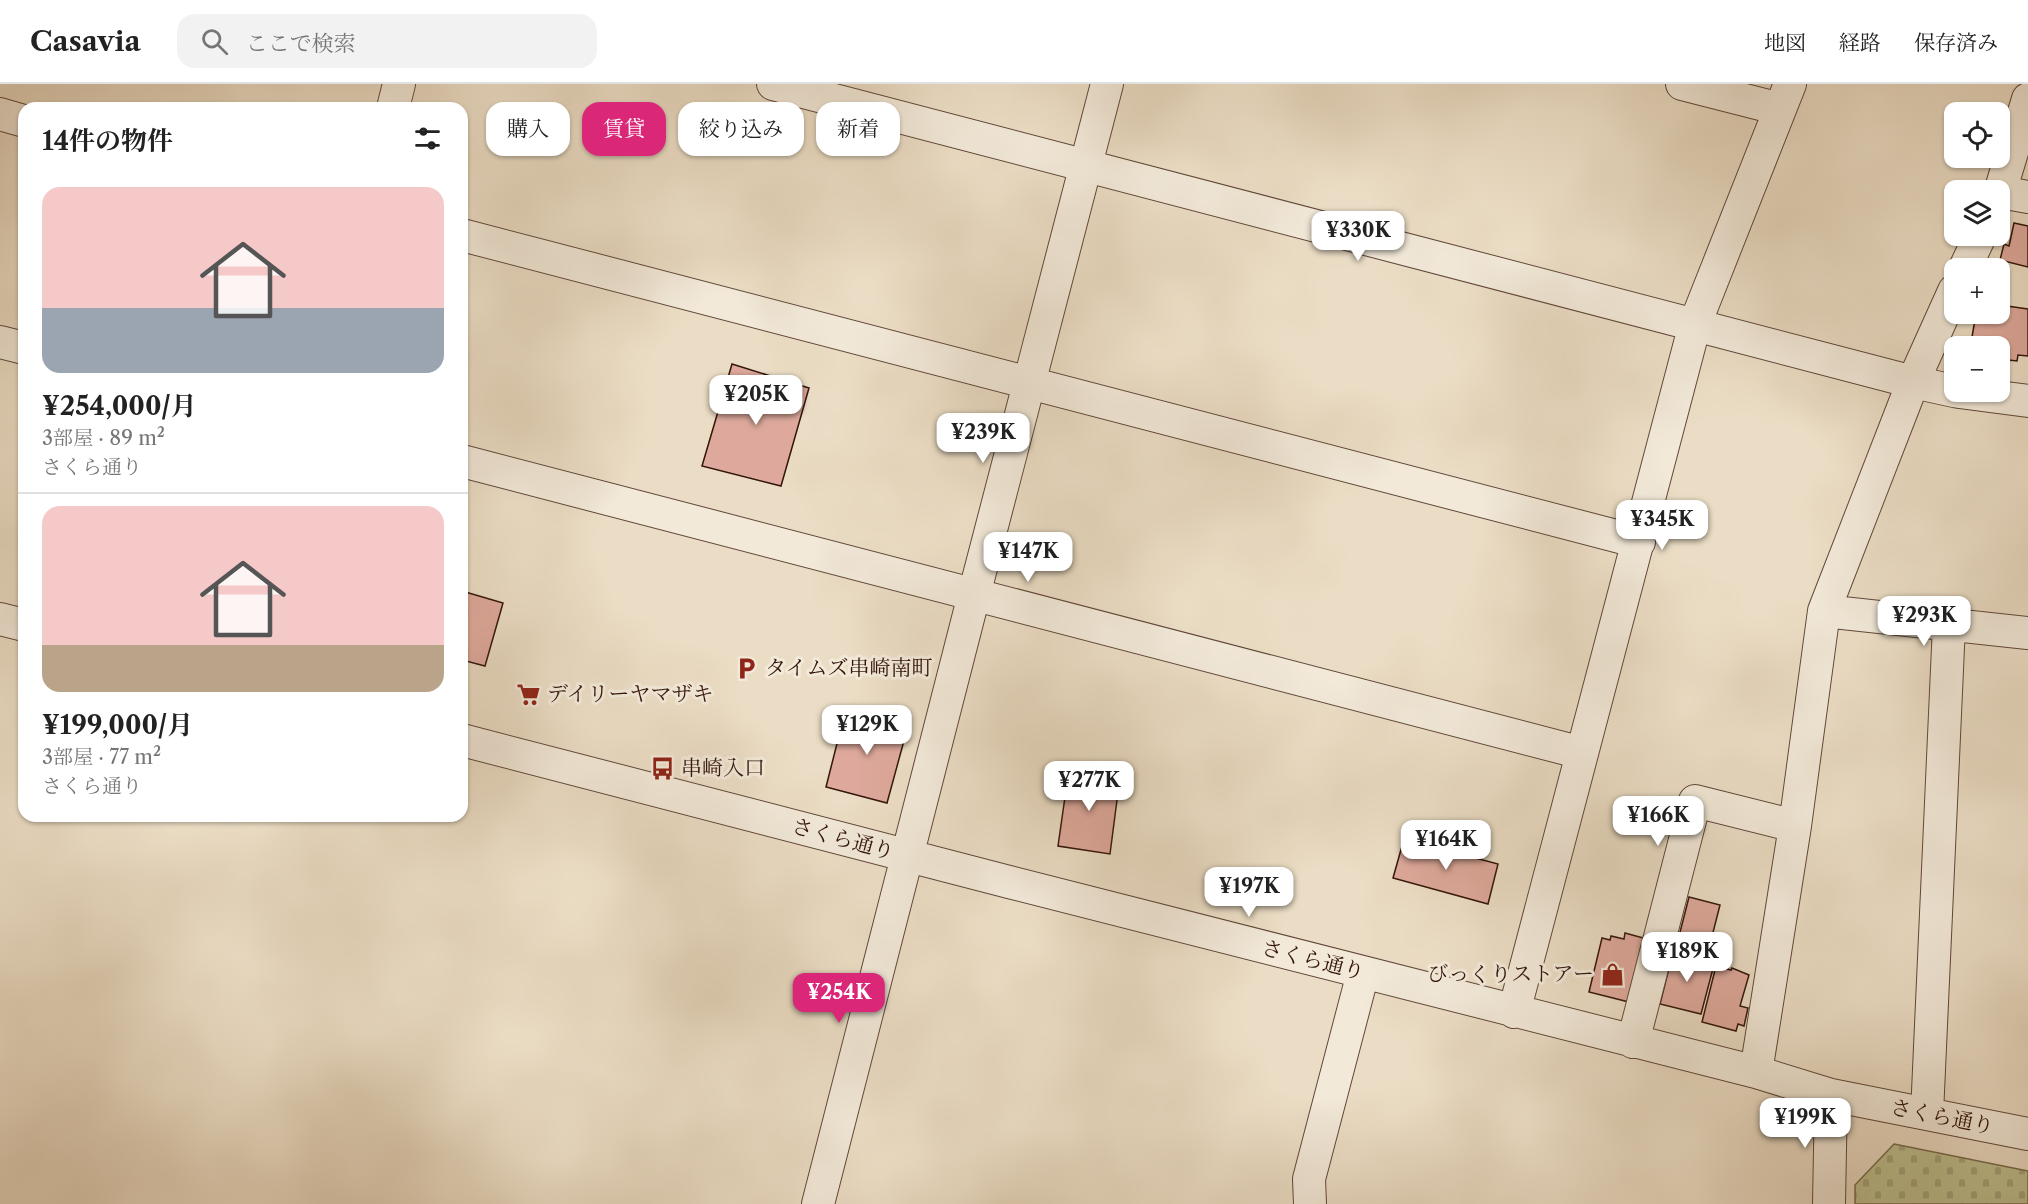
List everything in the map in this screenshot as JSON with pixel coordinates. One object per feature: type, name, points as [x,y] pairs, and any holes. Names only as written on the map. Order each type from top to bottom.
[{"type":"street","points":[[394,102],[399,84]]},
{"type":"street","points":[[773,84],[1944,388]]},
{"type":"street","points":[[818,1204],[1107,84]]},
{"type":"street","points":[[1514,1012],[1695,324],[1785,97],[1682,84]]},
{"type":"street","points":[[2004,180],[2028,99]]},
{"type":"street","points":[[0,114],[18,118]]},
{"type":"street","points":[[2010,194],[2028,197]]},
{"type":"street","points":[[468,237],[1639,542]]},
{"type":"street","points":[[1755,1072],[1795,826],[1824,611],[1913,382],[1944,313]]},
{"type":"street","points":[[0,342],[18,346]]},
{"type":"street","points":[[2010,398],[2028,401]]},
{"type":"street","points":[[468,463],[1582,753]]},
{"type":"street","points":[[1824,611],[2028,633]]},
{"type":"street","points":[[0,619],[18,624]]},
{"type":"street","points":[[1927,1114],[1949,625]]},
{"type":"street","name":"さくら通り","points":[[468,742],[1514,1012],[1755,1072],[1831,1095],[2028,1134]]},
{"type":"street","points":[[1633,1042],[1695,801],[1795,826]]},
{"type":"street","points":[[1310,1204],[1309,1179],[1363,973]]},
{"type":"street","points":[[1829,1204],[1831,1095]]},
{"type":"green space","points":[[1894,1144],[2028,1171],[2028,1204],[1855,1204],[1855,1185]]},
{"type":"building","points":[[2014,223],[2028,226],[2028,267],[2010,262],[2010,258],[2000,258],[2004,246],[2010,246]]},
{"type":"building","points":[[2010,306],[2028,309],[2028,356],[2018,355],[2017,361],[2010,360],[2010,336],[1972,336],[1974,324],[2010,324]]},
{"type":"building","points":[[732,364],[809,388],[781,486],[702,466]]},
{"type":"building","points":[[468,593],[503,603],[485,666],[468,662]]},
{"type":"building","points":[[846,708],[908,726],[887,803],[826,787]]},
{"type":"building","points":[[1069,769],[1120,777],[1110,854],[1058,846]]},
{"type":"building","points":[[1404,839],[1498,864],[1488,904],[1393,878]]},
{"type":"building","points":[[1689,897],[1720,905],[1707,956],[1676,948]]},
{"type":"building","points":[[1625,933],[1647,939],[1629,1002],[1589,992],[1602,938],[1610,940],[1611,936],[1624,939]]},
{"type":"building","points":[[1673,952],[1715,961],[1701,1014],[1660,1004]]},
{"type":"building","points":[[1716,966],[1731,970],[1732,968],[1749,975],[1740,1006],[1748,1008],[1744,1026],[1738,1024],[1736,1031],[1702,1022]]},
{"type":"place","name":"タイムズ串崎南町","points":[[747,668]]},
{"type":"place","name":"デイリーヤマザキ","points":[[529,694]]},
{"type":"place","name":"串崎入口","points":[[663,768]]},
{"type":"place","name":"びっくりストアー","points":[[1612,974]]}]
